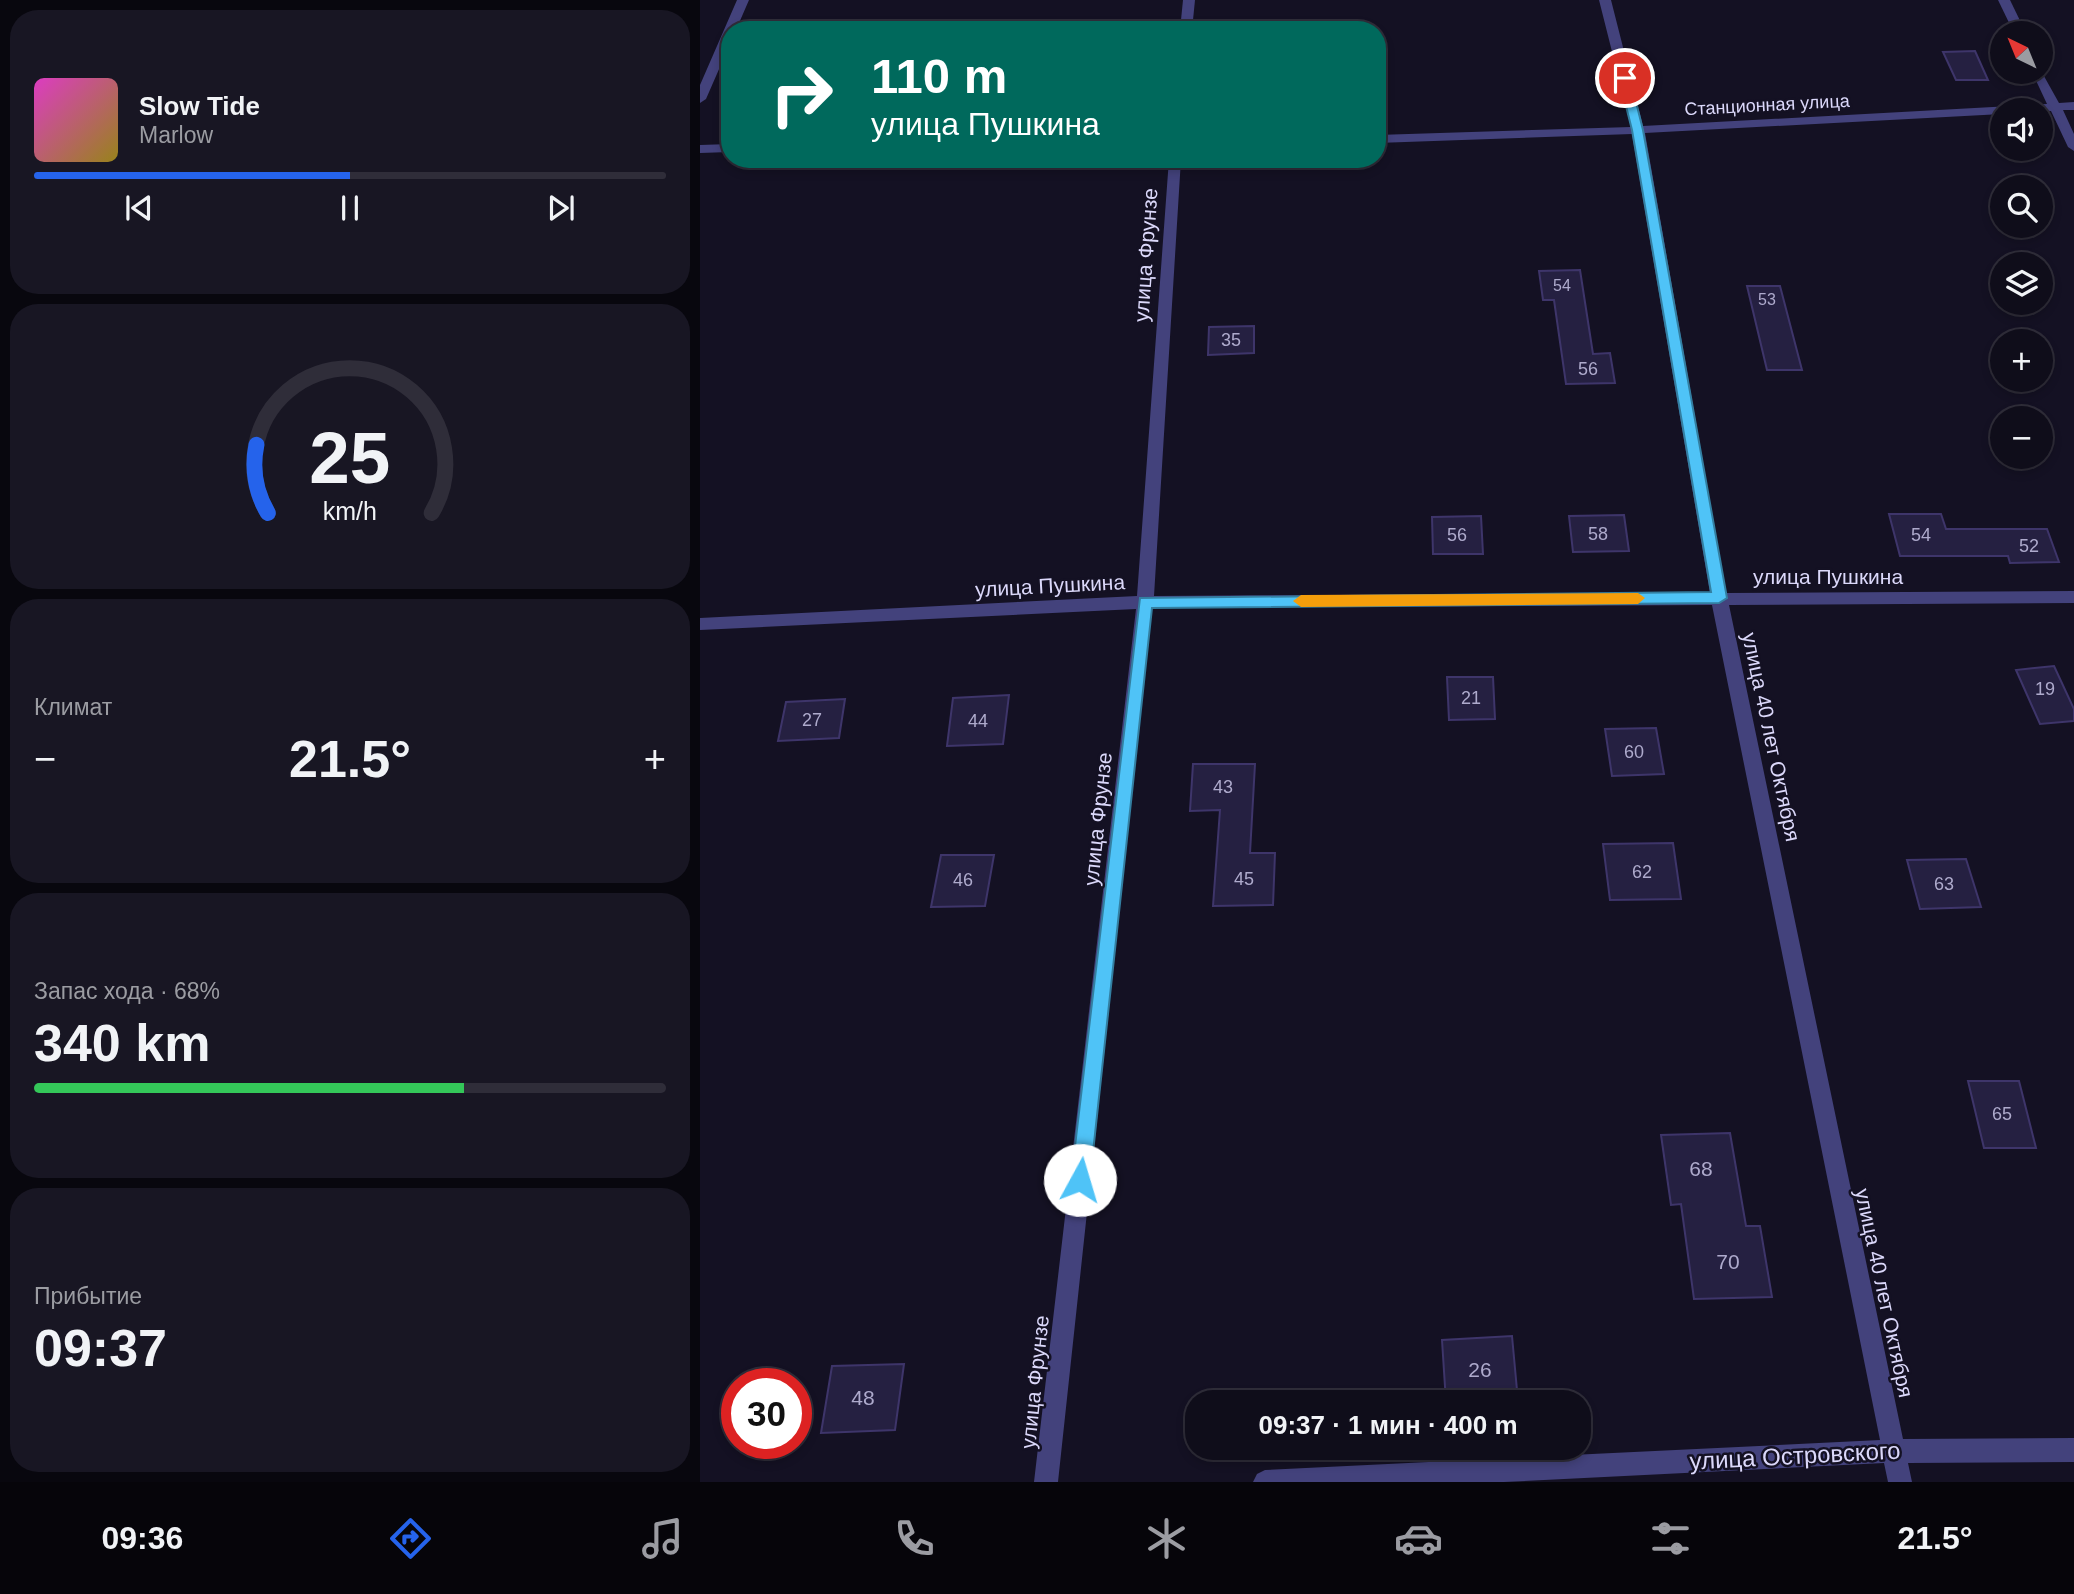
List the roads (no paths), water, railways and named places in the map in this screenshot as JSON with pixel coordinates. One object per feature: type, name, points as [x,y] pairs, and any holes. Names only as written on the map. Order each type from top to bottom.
[{"type":"street","points":[[734,21],[743,0]]},
{"type":"street","points":[[1187,21],[1189,0]]},
{"type":"street","name":"улица 40 лет Октября","points":[[1605,0],[1638,130],[1719,598],[1900,1482]]},
{"type":"street","points":[[2004,0],[2014,21]]},
{"type":"street","points":[[700,99],[721,51]]},
{"type":"street","points":[[2043,84],[2074,147]]},
{"type":"street","name":"Станционная улица","points":[[1386,139],[1638,130],[2074,106]]},
{"type":"street","points":[[700,149],[721,148]]},
{"type":"street","name":"улица Фрунзе","points":[[1046,1482],[1145,602],[1174,168]]},
{"type":"street","name":"улица Пушкина","points":[[700,624],[1145,602],[2074,597]]},
{"type":"street","name":"улица Островского","points":[[1265,1482],[1894,1451],[2074,1450]]}]
